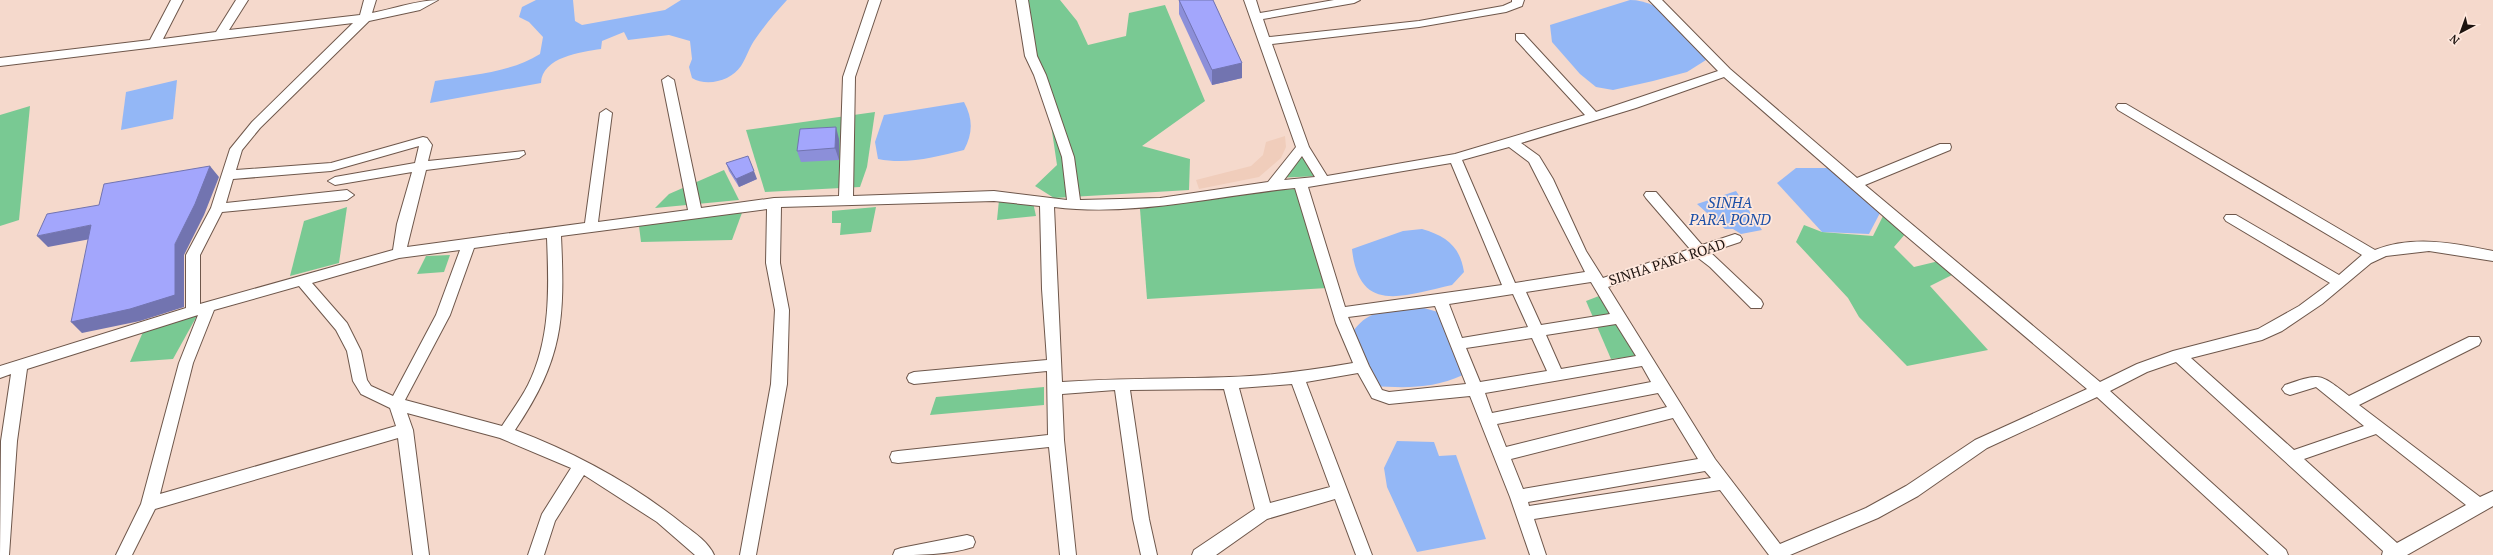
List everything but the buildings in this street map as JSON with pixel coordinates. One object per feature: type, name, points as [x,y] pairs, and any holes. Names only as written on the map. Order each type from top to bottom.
[{"type":"street","points":[[155,42],[177,0]]},
{"type":"street","points":[[220,35],[242,0]]},
{"type":"street","points":[[194,311],[193,255],[218,208],[229,175],[232,160],[243,141],[365,18],[370,0]]},
{"type":"street","points":[[0,62],[29,60],[155,42],[365,18],[416,8],[432,0]]},
{"type":"street","points":[[846,200],[849,77],[874,0]]},
{"type":"street","points":[[1022,0],[1031,56],[1040,75],[1068,158],[1074,205]]},
{"type":"street","points":[[1250,0],[1303,147],[1324,181]]},
{"type":"street","points":[[1255,17],[1354,0]]},
{"type":"street","points":[[1265,41],[1419,24],[1506,9],[1518,4],[1518,0]]},
{"type":"street","points":[[1655,0],[1694,36],[1726,72],[1855,184],[2099,390],[2224,502],[2280,555]]},
{"type":"street","points":[[1520,37],[1594,117]]},
{"type":"street","points":[[0,372],[209,306],[400,253],[774,203],[994,196],[1074,205],[1160,202],[1272,186],[1324,181],[1455,158],[1531,137],[1726,72]]},
{"type":"street","points":[[668,80],[695,213]]},
{"type":"street","points":[[2122,107],[2374,256]]},
{"type":"street","points":[[591,227],[606,113]]},
{"type":"street","points":[[1531,137],[1534,159],[1597,280],[1709,464],[1778,554],[1872,513],[1912,491],[1981,444],[2099,390],[2142,368],[2178,355],[2262,334],[2275,328],[2297,315],[2374,256],[2393,248],[2426,245],[2493,256]]},
{"type":"street","points":[[229,175],[332,167],[423,141],[426,145],[404,224],[400,253]]},
{"type":"street","points":[[1511,142],[1534,159]]},
{"type":"street","points":[[1272,186],[1303,147]]},
{"type":"street","points":[[1855,184],[1945,147]]},
{"type":"street","points":[[335,181],[420,166],[519,154]]},
{"type":"street","points":[[1455,158],[1514,289],[1557,376]]},
{"type":"street","points":[[1300,183],[1340,314],[1362,367],[1377,394],[1381,397],[1389,398],[1476,389],[1646,360]]},
{"type":"street","points":[[218,208],[347,195]]},
{"type":"street","points":[[1651,195],[1699,251],[1715,263],[1756,304]]},
{"type":"street","points":[[1047,202],[1049,289],[1056,365],[1054,388],[1056,440],[1068,555]]},
{"type":"street","points":[[748,555],[779,384],[782,310],[773,263],[774,203]]},
{"type":"street","points":[[2231,218],[2340,282]]},
{"type":"street","points":[[505,433],[535,386],[551,344],[557,300],[554,232]]},
{"type":"street","name":"SINHA PARA ROAD","points":[[1340,314],[1514,289],[1597,280],[1699,251],[1735,239]]},
{"type":"street","points":[[421,555],[405,430],[396,404],[443,315],[469,243]]},
{"type":"street","points":[[302,281],[342,327],[354,352],[360,381],[366,390],[396,404],[505,433],[581,466],[621,488],[680,531],[706,555]]},
{"type":"street","points":[[1440,300],[1518,497],[1538,555]]},
{"type":"street","points":[[124,555],[149,504],[186,363],[209,306]]},
{"type":"street","points":[[1458,344],[1620,318]]},
{"type":"street","points":[[2349,403],[2474,341]]},
{"type":"street","points":[[2178,355],[2292,457],[2395,554],[2486,502],[2374,423],[2320,382],[2316,381],[2290,389]]},
{"type":"street","points":[[914,378],[1056,365]]},
{"type":"street","points":[[1,555],[4,443],[20,366]]},
{"type":"street","points":[[1054,388],[1122,384],[1230,383],[1298,378],[1362,367]]},
{"type":"street","points":[[1298,378],[1364,555]]},
{"type":"street","points":[[1230,383],[1264,513]]},
{"type":"street","points":[[1122,384],[1141,519],[1149,555]]},
{"type":"street","points":[[1488,420],[1662,386]]},
{"type":"street","points":[[1501,455],[1677,411]]},
{"type":"street","points":[[2292,457],[2370,430],[2376,426],[2374,423]]},
{"type":"street","points":[[149,504],[405,430]]},
{"type":"street","points":[[898,457],[1056,440]]},
{"type":"street","points":[[1518,497],[1709,464]]},
{"type":"street","points":[[536,555],[538,539],[545,523],[581,466]]},
{"type":"street","points":[[1523,514],[1724,483]]},
{"type":"street","points":[[1200,555],[1215,548],[1239,526],[1264,513],[1340,491]]},
{"type":"street","points":[[901,555],[967,542]]},
{"type":"shaded area","points":[[1285,136],[1286,147],[1281,158],[1259,177],[1199,189],[1196,180],[1251,166],[1263,155],[1266,142]]},
{"type":"green space","points":[[1017,0],[1060,0],[1077,21],[1088,45],[1126,36],[1129,13],[1165,5],[1205,101],[1142,146],[1190,159],[1189,190],[1054,198],[1035,186],[1057,165],[1049,111]]},
{"type":"green space","points":[[30,106],[19,220],[0,226],[0,115]]},
{"type":"green space","points":[[875,112],[867,167],[860,187],[765,192],[746,130]]},
{"type":"green space","points":[[1303,151],[1319,176],[1275,178]]},
{"type":"green space","points":[[724,170],[739,200],[655,208],[669,194]]},
{"type":"green space","points":[[1297,189],[1327,288],[1147,299],[1140,209],[1257,190]]},
{"type":"green space","points":[[1032,198],[1036,216],[997,220],[999,200]]},
{"type":"green space","points":[[347,207],[339,263],[290,276],[304,221]]},
{"type":"green space","points":[[876,207],[871,232],[840,235],[841,223],[832,223],[832,211]]},
{"type":"green space","points":[[743,210],[732,240],[641,242],[639,226]]},
{"type":"green space","points":[[1884,214],[1906,233],[1894,247],[1914,267],[1939,261],[1954,274],[1930,286],[1988,350],[1907,366],[1859,317],[1848,298],[1796,242],[1804,225],[1822,232],[1873,236]]},
{"type":"green space","points":[[450,255],[444,272],[417,274],[426,256]]},
{"type":"green space","points":[[1599,296],[1638,356],[1611,359],[1586,301]]},
{"type":"green space","points":[[198,314],[173,359],[130,362],[143,332]]},
{"type":"green space","points":[[1044,387],[1044,405],[930,415],[936,397]]},
{"type":"water","points":[[536,0],[573,0],[575,21],[582,25],[665,10],[681,0],[787,0],[756,38],[741,66],[737,71],[725,79],[705,82],[692,78],[689,67],[692,59],[690,41],[669,35],[628,40],[624,32],[602,41],[601,49],[573,54],[555,62],[548,67],[543,74],[541,83],[430,103],[435,81],[503,69],[540,54],[543,37],[529,22],[519,17],[522,7]]},
{"type":"water","points":[[1630,0],[1642,1],[1654,5],[1676,20],[1694,39],[1706,60],[1687,72],[1653,81],[1613,90],[1596,87],[1580,74],[1552,42],[1550,25]]},
{"type":"water","points":[[177,80],[173,119],[121,130],[126,92]]},
{"type":"water","points":[[964,102],[969,114],[971,126],[969,138],[964,150],[932,158],[910,161],[889,161],[878,159],[875,142],[884,115]]},
{"type":"water","points":[[1796,168],[1829,168],[1881,211],[1869,234],[1822,232],[1777,183]]},
{"type":"water","name":"SINHA PARA POND","points":[[1736,191],[1762,230],[1741,234],[1733,229],[1725,229],[1697,204]]},
{"type":"water","points":[[1422,229],[1445,239],[1459,255],[1464,272],[1452,285],[1402,296],[1387,296],[1374,292],[1364,284],[1356,270],[1352,249],[1403,231]]},
{"type":"water","points":[[1399,306],[1424,308],[1445,314],[1463,375],[1452,380],[1430,385],[1396,387],[1372,386],[1351,335],[1360,323],[1372,315]]},
{"type":"water","points":[[1397,441],[1434,442],[1439,456],[1456,455],[1486,539],[1417,552],[1387,487],[1384,468]]}]
